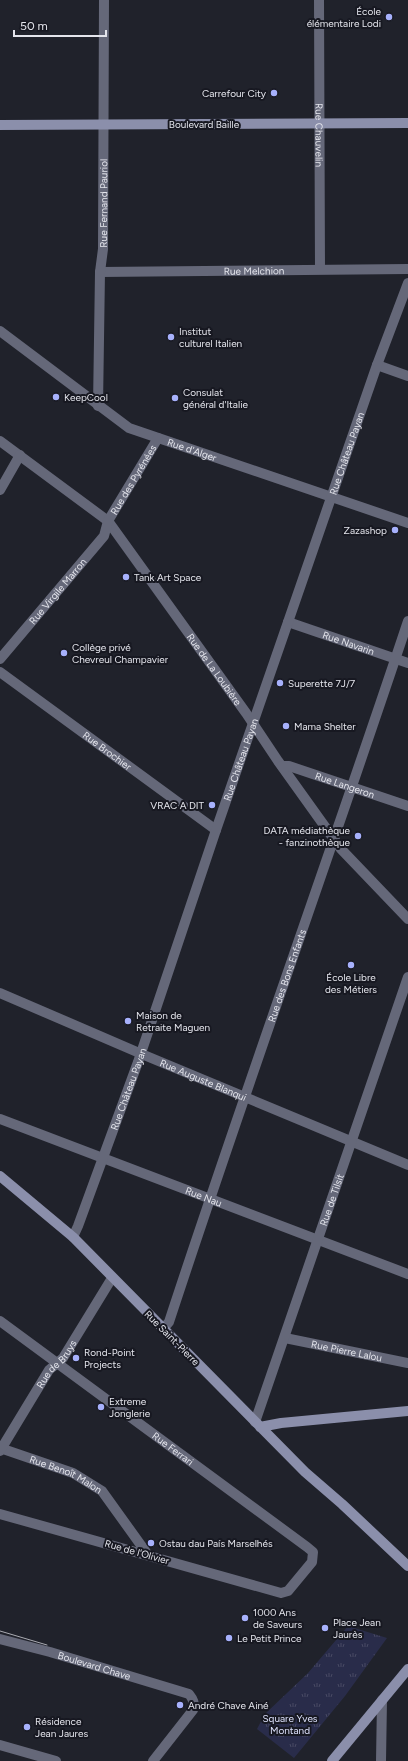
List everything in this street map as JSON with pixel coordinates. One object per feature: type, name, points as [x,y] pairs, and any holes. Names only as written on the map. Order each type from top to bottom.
[{"type":"street","name":"Rue Fernand Pauriol","points":[[98,406],[100,272],[103,249],[104,0]]},
{"type":"street","name":"Rue Chauvelin","points":[[319,0],[320,269]]},
{"type":"street","name":"Boulevard Baille","points":[[0,125],[408,123]]},
{"type":"street","name":"Rue Melchion","points":[[100,272],[408,269]]},
{"type":"street","name":"Rue Château Payan","points":[[73,1237],[141,1054],[216,830],[377,365],[408,283]]},
{"type":"street","name":"Rue d'Alger","points":[[0,331],[129,428],[408,523]]},
{"type":"street","points":[[377,365],[408,376]]},
{"type":"street","name":"Rue des Pyrénées","points":[[108,521],[158,438]]},
{"type":"street","name":"Rue de La Loubière","points":[[0,441],[108,521],[242,706],[253,725],[334,840],[408,919]]},
{"type":"street","points":[[0,490],[20,455]]},
{"type":"street","name":"Rue Virgile Marron","points":[[0,659],[104,536],[108,521]]},
{"type":"street","name":"Rue des Bons Enfants","points":[[163,1329],[169,1322],[408,621]]},
{"type":"street","name":"Rue Navarin","points":[[288,622],[408,663]]},
{"type":"street","name":"Rue Brochier","points":[[0,672],[216,830]]},
{"type":"street","name":"Rue Langeron","points":[[282,766],[289,766],[408,806]]},
{"type":"street","name":"Rue de Tilsit","points":[[258,1424],[317,1239],[352,1142],[408,977]]},
{"type":"street","name":"Rue Auguste Blanqui","points":[[0,993],[141,1054],[408,1165]]},
{"type":"street","name":"Rue Nau","points":[[0,1120],[408,1274]]},
{"type":"street","name":"Rue Saint-Pierre","points":[[0,1176],[73,1237],[305,1472],[342,1504],[408,1566]]},
{"type":"street","name":"Rue de Bruys","points":[[0,1449],[49,1370],[63,1358],[112,1278]]},
{"type":"street","name":"Rue Ferrari","points":[[0,1321],[313,1552],[312,1562],[288,1591],[284,1593],[273,1591]]},
{"type":"street","name":"Rue Pierre Lalou","points":[[285,1338],[408,1363]]},
{"type":"street","points":[[258,1424],[408,1411]]},
{"type":"street","name":"Rue Benoît Malon","points":[[0,1449],[73,1473],[102,1491],[148,1555]]},
{"type":"street","name":"Rue de l'Olivier","points":[[0,1514],[273,1591]]},
{"type":"street","name":"Boulevard Chave","points":[[0,1639],[50,1652],[189,1694],[194,1704],[193,1710],[153,1761]]},
{"type":"street","points":[[332,1761],[408,1669]]},
{"type":"street","points":[[381,1761],[382,1700]]},
{"type":"street","points":[[0,1745],[56,1761]]},
{"type":"green space","name":"Square Yves Montand","points":[[348,1626],[387,1638],[345,1696],[294,1758],[257,1729],[265,1714],[308,1673]]},
{"type":"tram line","points":[[0,1631],[47,1645]]},
{"type":"place","name":"École élémentaire Lodi","points":[[389,17]]},
{"type":"place","name":"Carrefour City","points":[[274,93]]},
{"type":"place","name":"Institut culturel Italien","points":[[171,337]]},
{"type":"place","name":"KeepCool","points":[[56,397]]},
{"type":"place","name":"Consulat général d'Italie","points":[[175,398]]},
{"type":"place","name":"Zazashop","points":[[395,530]]},
{"type":"place","name":"Tank Art Space","points":[[126,577]]},
{"type":"place","name":"Collège privé Chevreul Champavier","points":[[64,653]]},
{"type":"place","name":"Superette 7J/7","points":[[280,683]]},
{"type":"place","name":"Mama Shelter","points":[[286,726]]},
{"type":"place","name":"VRAC A DIT","points":[[212,805]]},
{"type":"place","name":"DATA médiathèque - fanzinothèque","points":[[358,836]]},
{"type":"place","name":"École Libre des Métiers","points":[[351,965]]},
{"type":"place","name":"Maison de Retraite Maguen","points":[[128,1021]]},
{"type":"place","name":"Rond-Point Projects","points":[[76,1358]]},
{"type":"place","name":"Extreme Jonglerie","points":[[101,1407]]},
{"type":"place","name":"Ostau dau País Marselhés","points":[[151,1543]]},
{"type":"place","name":"1000 Ans de Saveurs","points":[[245,1618]]},
{"type":"place","name":"Place Jean Jaurès","points":[[325,1628]]},
{"type":"place","name":"Le Petit Prince","points":[[229,1638]]},
{"type":"place","name":"André Chave Ainé","points":[[180,1705]]},
{"type":"place","name":"Résidence Jean Jaures","points":[[27,1727]]}]
